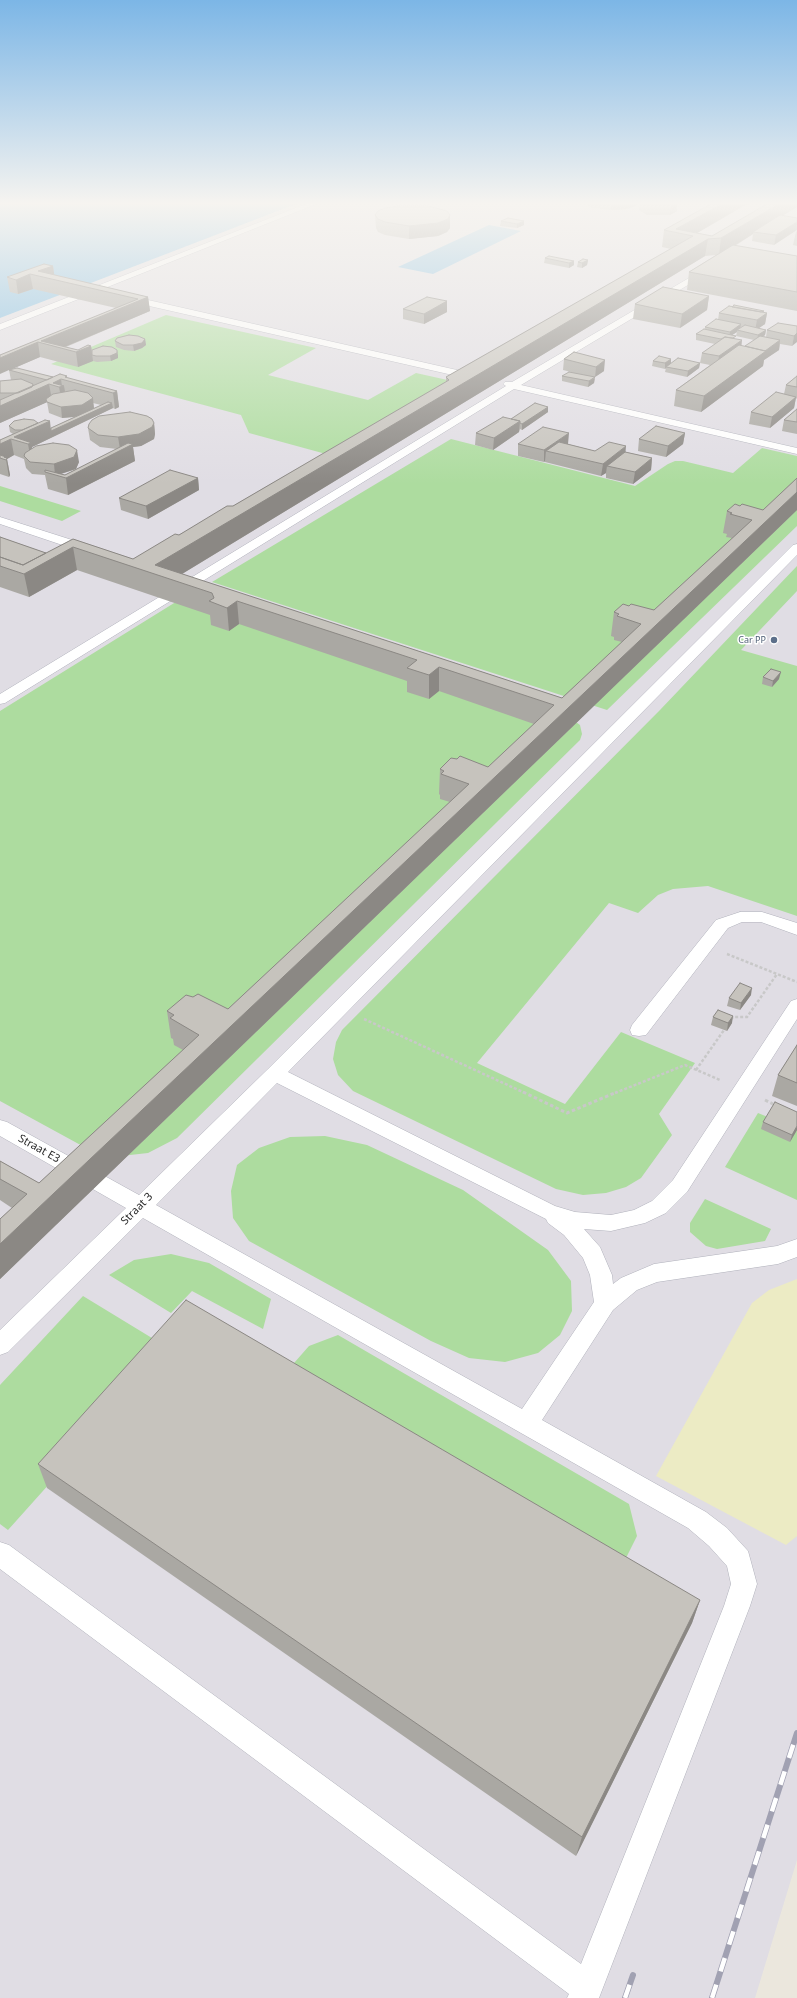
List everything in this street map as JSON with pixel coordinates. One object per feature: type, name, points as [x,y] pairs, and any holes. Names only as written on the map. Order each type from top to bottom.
[{"type":"lane","points":[[0,327],[76,297]]},
{"type":"lane","points":[[123,297],[797,451]]},
{"type":"lane","points":[[0,700],[188,583],[513,386],[663,297]]},
{"type":"lane","points":[[0,520],[101,554]]},
{"type":"lane","name":"Straat 3","points":[[0,1345],[341,1008],[797,548]]},
{"type":"lane","points":[[174,578],[188,583]]},
{"type":"lane","points":[[639,1030],[722,924],[740,917],[762,917],[797,929]]},
{"type":"lane","points":[[275,1074],[549,1212],[575,1220],[610,1223],[638,1217],[659,1207],[680,1186],[774,1043],[797,1005]]},
{"type":"lane","name":"Straat E3","points":[[0,1127],[141,1205],[697,1520],[718,1537],[739,1560],[744,1584],[737,1606],[585,1993]]},
{"type":"lane","points":[[549,1212],[571,1230],[592,1253],[601,1275],[605,1303]]},
{"type":"lane","points":[[526,1424],[605,1303],[629,1284],[654,1273],[778,1255],[797,1248]]},
{"type":"lane","points":[[0,1554],[585,1993]]},
{"type":"path","points":[[704,946],[797,982]]},
{"type":"path","points":[[729,1022],[733,1017],[747,1017],[777,974]]},
{"type":"path","points":[[341,1008],[567,1113],[685,1066],[783,1109]]},
{"type":"path","points":[[696,1070],[724,1030]]},
{"type":"shaded area","points":[[54,297],[797,297],[797,1860],[755,1998],[0,1998],[0,318]]},
{"type":"green space","points":[[166,315],[316,348],[268,375],[368,400],[416,373],[461,383],[337,457],[249,433],[241,415],[51,364]]},
{"type":"green space","points":[[451,439],[635,486],[675,461],[683,461],[733,473],[762,448],[797,456],[797,526],[607,710],[212,582]]},
{"type":"green space","points":[[0,486],[81,511],[62,521],[0,501]]},
{"type":"green space","points":[[797,566],[797,591],[741,650],[797,666],[797,916],[708,886],[673,889],[658,895],[638,913],[609,903],[477,1063],[565,1104],[621,1032],[695,1063],[659,1114],[672,1135],[641,1178],[626,1187],[606,1193],[583,1195],[556,1189],[353,1091],[338,1075],[333,1059],[336,1042],[342,1030],[660,710]]},
{"type":"green space","points":[[179,600],[569,717],[580,725],[582,734],[580,740],[177,1138],[148,1153],[121,1156],[97,1154],[0,1101],[0,711]]},
{"type":"green space","points":[[758,1113],[797,1129],[797,1200],[725,1167]]},
{"type":"green space","points":[[325,1136],[367,1145],[463,1190],[548,1250],[571,1281],[572,1311],[560,1335],[538,1353],[505,1362],[469,1358],[431,1341],[249,1241],[233,1218],[231,1191],[237,1165],[259,1148],[290,1137]]},
{"type":"green space","points":[[705,1199],[771,1229],[765,1241],[717,1249],[706,1246],[690,1232],[690,1223]]},
{"type":"green space","points":[[171,1254],[209,1263],[271,1299],[263,1329],[192,1291],[171,1313],[109,1275],[134,1260]]},
{"type":"green space","points":[[83,1296],[170,1349],[8,1530],[0,1524],[0,1385]]},
{"type":"green space","points":[[338,1335],[629,1504],[637,1536],[616,1578],[280,1379],[309,1346]]},
{"type":"sand","points":[[797,1279],[797,1536],[786,1545],[656,1476],[752,1303],[769,1290]]},
{"type":"water","points":[[0,297],[54,297],[0,318]]},
{"type":"building","points":[[130,297],[147,297],[41,341],[78,350],[88,345],[91,346],[76,352],[38,342],[0,358],[0,355],[138,299]]},
{"type":"building","points":[[427,297],[447,301],[424,314],[403,309]]},
{"type":"building","points":[[586,297],[609,297],[155,565],[562,698],[641,624],[617,616],[619,614],[614,612],[623,604],[629,606],[631,604],[654,610],[752,520],[730,514],[732,513],[727,511],[735,504],[740,506],[742,504],[763,510],[797,478],[797,492],[0,1244],[0,1219],[27,1194],[0,1179],[0,1161],[39,1183],[199,1035],[170,1018],[174,1015],[167,1011],[186,995],[193,997],[198,994],[228,1009],[469,784],[441,774],[444,771],[440,769],[451,758],[457,759],[460,756],[488,767],[554,705],[439,667],[429,675],[407,668],[417,660],[237,601],[227,608],[209,601],[214,598],[212,593],[73,547],[24,574],[0,566],[0,557],[23,565],[73,539],[133,559],[175,534],[179,535],[227,506],[233,506],[449,380],[446,377]]},
{"type":"building","points":[[646,297],[707,297],[682,314],[635,304]]},
{"type":"building","points":[[734,305],[764,311],[761,312],[732,307]]},
{"type":"building","points":[[729,306],[767,313],[757,320],[719,313]]},
{"type":"building","points":[[716,319],[741,324],[730,332],[705,327]]},
{"type":"building","points":[[778,323],[797,326],[797,333],[794,336],[767,330]]},
{"type":"building","points":[[745,325],[766,330],[758,335],[737,330]]},
{"type":"building","points":[[704,329],[736,336],[733,338],[725,337],[721,339],[696,334]]},
{"type":"building","points":[[129,335],[138,336],[145,339],[142,343],[133,345],[123,345],[115,341],[117,338]]},
{"type":"building","points":[[760,336],[780,340],[765,351],[745,346]]},
{"type":"building","points":[[725,337],[742,340],[719,356],[702,353]]},
{"type":"building","points":[[739,345],[766,351],[704,396],[676,390]]},
{"type":"building","points":[[103,346],[112,347],[117,350],[117,353],[110,356],[92,355],[92,350]]},
{"type":"building","points":[[574,352],[605,360],[596,367],[564,359]]},
{"type":"building","points":[[659,356],[671,359],[665,363],[653,361]]},
{"type":"building","points":[[678,358],[700,363],[688,371],[666,367]]},
{"type":"building","points":[[17,368],[53,377],[47,380],[9,370]]},
{"type":"building","points":[[569,372],[595,377],[589,381],[562,376]]},
{"type":"building","points":[[60,374],[67,376],[65,377],[117,391],[113,393],[61,379],[53,383],[64,386],[59,387],[49,384],[0,406],[0,400]]},
{"type":"building","points":[[797,376],[797,387],[786,385]]},
{"type":"building","points":[[21,379],[33,384],[32,387],[18,393],[0,393],[0,381]]},
{"type":"building","points":[[75,390],[88,393],[93,398],[82,405],[61,407],[47,402],[46,399],[53,394]]},
{"type":"building","points":[[776,392],[796,397],[772,417],[751,412]]},
{"type":"building","points":[[108,402],[112,403],[51,431],[51,428]]},
{"type":"building","points":[[535,403],[548,407],[522,424],[520,421],[511,419]]},
{"type":"building","points":[[797,409],[797,422],[784,420]]},
{"type":"building","points":[[130,412],[147,416],[152,419],[154,423],[152,427],[139,434],[118,437],[98,435],[88,428],[92,420],[99,416]]},
{"type":"building","points":[[503,417],[520,421],[494,438],[476,433]]},
{"type":"building","points":[[24,419],[34,420],[38,423],[22,430],[15,430],[9,426],[14,421]]},
{"type":"building","points":[[45,420],[50,421],[14,437],[32,443],[28,444],[11,439],[0,444],[0,440]]},
{"type":"building","points":[[656,426],[685,433],[668,446],[639,439]]},
{"type":"building","points":[[543,427],[569,433],[544,450],[518,444]]},
{"type":"building","points":[[559,442],[595,451],[609,442],[626,446],[603,464],[546,451]]},
{"type":"building","points":[[53,443],[69,445],[77,450],[74,457],[54,464],[30,462],[24,456],[25,453],[36,446]]},
{"type":"building","points":[[128,443],[133,444],[66,478],[45,472],[45,470],[65,475]]},
{"type":"building","points":[[625,452],[652,458],[635,472],[607,466]]},
{"type":"building","points":[[0,455],[6,457],[4,457],[7,458],[6,460],[0,458]]},
{"type":"building","points":[[170,470],[198,478],[146,506],[119,498]]},
{"type":"building","points":[[0,537],[46,553],[23,565],[0,557]]},
{"type":"building","points":[[771,669],[781,672],[773,681],[763,677]]},
{"type":"building","points":[[740,983],[752,988],[741,1003],[729,998]]},
{"type":"building","points":[[718,1010],[733,1016],[728,1023],[713,1017]]},
{"type":"building","points":[[797,1045],[797,1083],[778,1075]]},
{"type":"building","points":[[775,1102],[797,1112],[797,1126],[792,1135],[763,1122]]},
{"type":"building","points":[[186,1300],[700,1600],[582,1837],[38,1464]]},
{"type":"railway","points":[[712,1998],[797,1733]]},
{"type":"railway","points":[[625,1998],[633,1975]]},
{"type":"place","name":"Car PP","points":[[774,640]]}]
